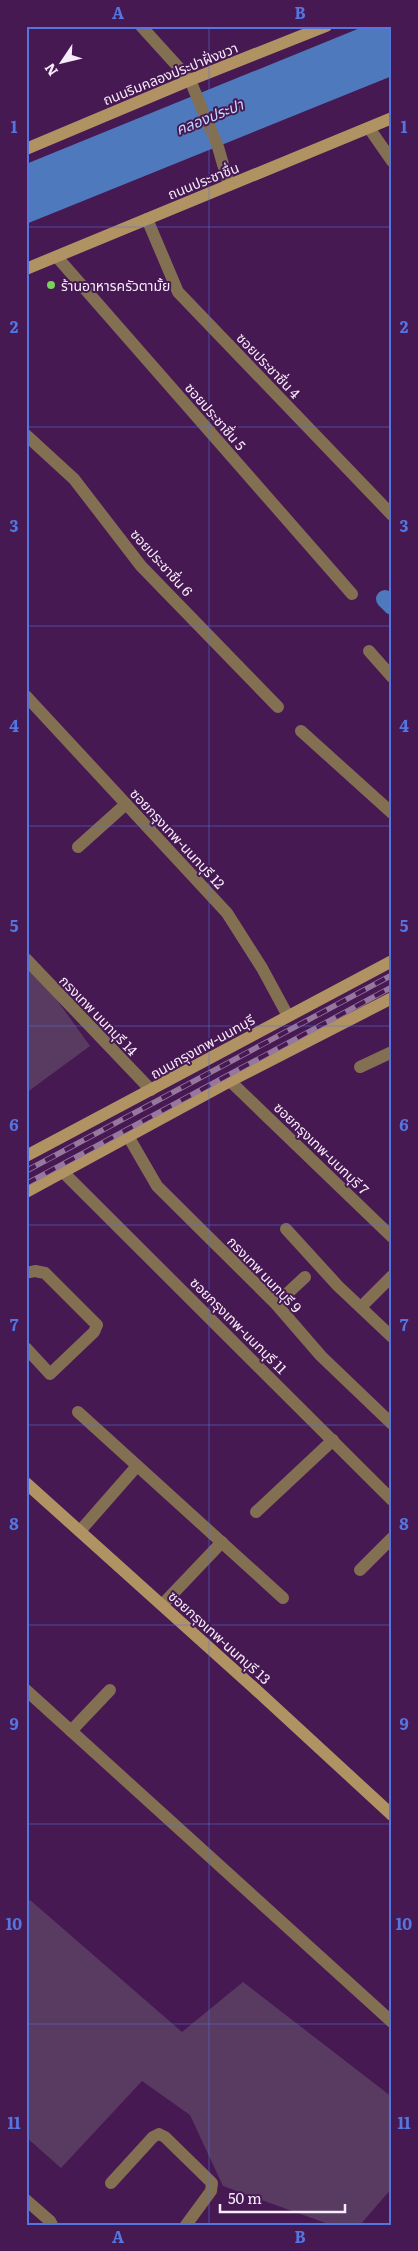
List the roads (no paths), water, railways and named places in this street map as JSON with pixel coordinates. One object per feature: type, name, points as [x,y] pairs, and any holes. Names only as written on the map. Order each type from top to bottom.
[{"type":"main road","name":"ถนนริมคลองประปาฝั่งขวา","points":[[26,149],[190,80],[323,27]]},
{"type":"main road","name":"ถนนประชาชื่น","points":[[26,269],[392,118]]},
{"type":"main road","name":"ถนนกรุงเทพ-นนทบุรี","points":[[26,1156],[392,961]]},
{"type":"main road","points":[[26,1192],[230,1081],[392,998]]},
{"type":"main road","name":"ซอยกรุงเทพ-นนทบุรี 13","points":[[26,1483],[392,1815]]},
{"type":"street","points":[[141,26],[190,80],[218,147],[229,185]]},
{"type":"street","points":[[370,128],[392,161]]},
{"type":"street","name":"ซอยประชาชื่น 4","points":[[147,219],[178,292],[392,515]]},
{"type":"street","name":"ซอยประชาชื่น 5","points":[[56,257],[352,594]]},
{"type":"street","name":"ซอยประชาชื่น 6","points":[[26,435],[74,479],[141,566],[278,707]]},
{"type":"street","points":[[369,651],[392,677]]},
{"type":"street","name":"ซอยกรุงเทพ-นนทบุรี 12","points":[[26,696],[227,913],[262,968],[288,1016]]},
{"type":"street","points":[[301,731],[392,813]]},
{"type":"street","points":[[78,847],[126,804]]},
{"type":"street","name":"กรงเทพ นนทบุรี 14","points":[[26,959],[152,1090]]},
{"type":"street","points":[[360,1067],[392,1052]]},
{"type":"street","name":"ซอยกรุงเทพ-นนทบุรี 7","points":[[230,1081],[392,1237]]},
{"type":"street","name":"กรงเทพ นนทบุรี 9","points":[[128,1136],[157,1186],[276,1304],[321,1356],[392,1424]]},
{"type":"street","name":"ซอยกรุงเทพ-นนทบุรี 11","points":[[63,1172],[392,1500]]},
{"type":"street","points":[[286,1229],[338,1286],[362,1306],[392,1337]]},
{"type":"street","points":[[26,1273],[35,1271],[45,1273],[97,1325],[94,1332],[50,1374],[27,1349]]},
{"type":"street","points":[[362,1306],[392,1276]]},
{"type":"street","points":[[276,1304],[305,1277]]},
{"type":"street","points":[[78,1412],[283,1598]]},
{"type":"street","points":[[256,1512],[333,1440]]},
{"type":"street","points":[[80,1531],[137,1466]]},
{"type":"street","points":[[360,1570],[392,1538]]},
{"type":"street","points":[[162,1605],[222,1542]]},
{"type":"street","points":[[26,1690],[392,2022]]},
{"type":"street","points":[[71,1731],[110,1690]]},
{"type":"street","points":[[111,2183],[152,2137],[159,2134],[165,2137],[212,2183],[211,2192],[186,2225]]},
{"type":"street","points":[[26,2200],[52,2225]]},
{"type":"water","name":"คลองประปา","points":[[365,26],[392,26],[392,76],[26,224],[26,164]]},
{"type":"waterway","points":[[385,599],[392,606]]},
{"type":"railway","points":[[26,1171],[392,975]]},
{"type":"railway","points":[[26,1184],[392,987]]},
{"type":"place","name":"ร้านอาหารครัวตามั้ย","points":[[51,285]]}]
